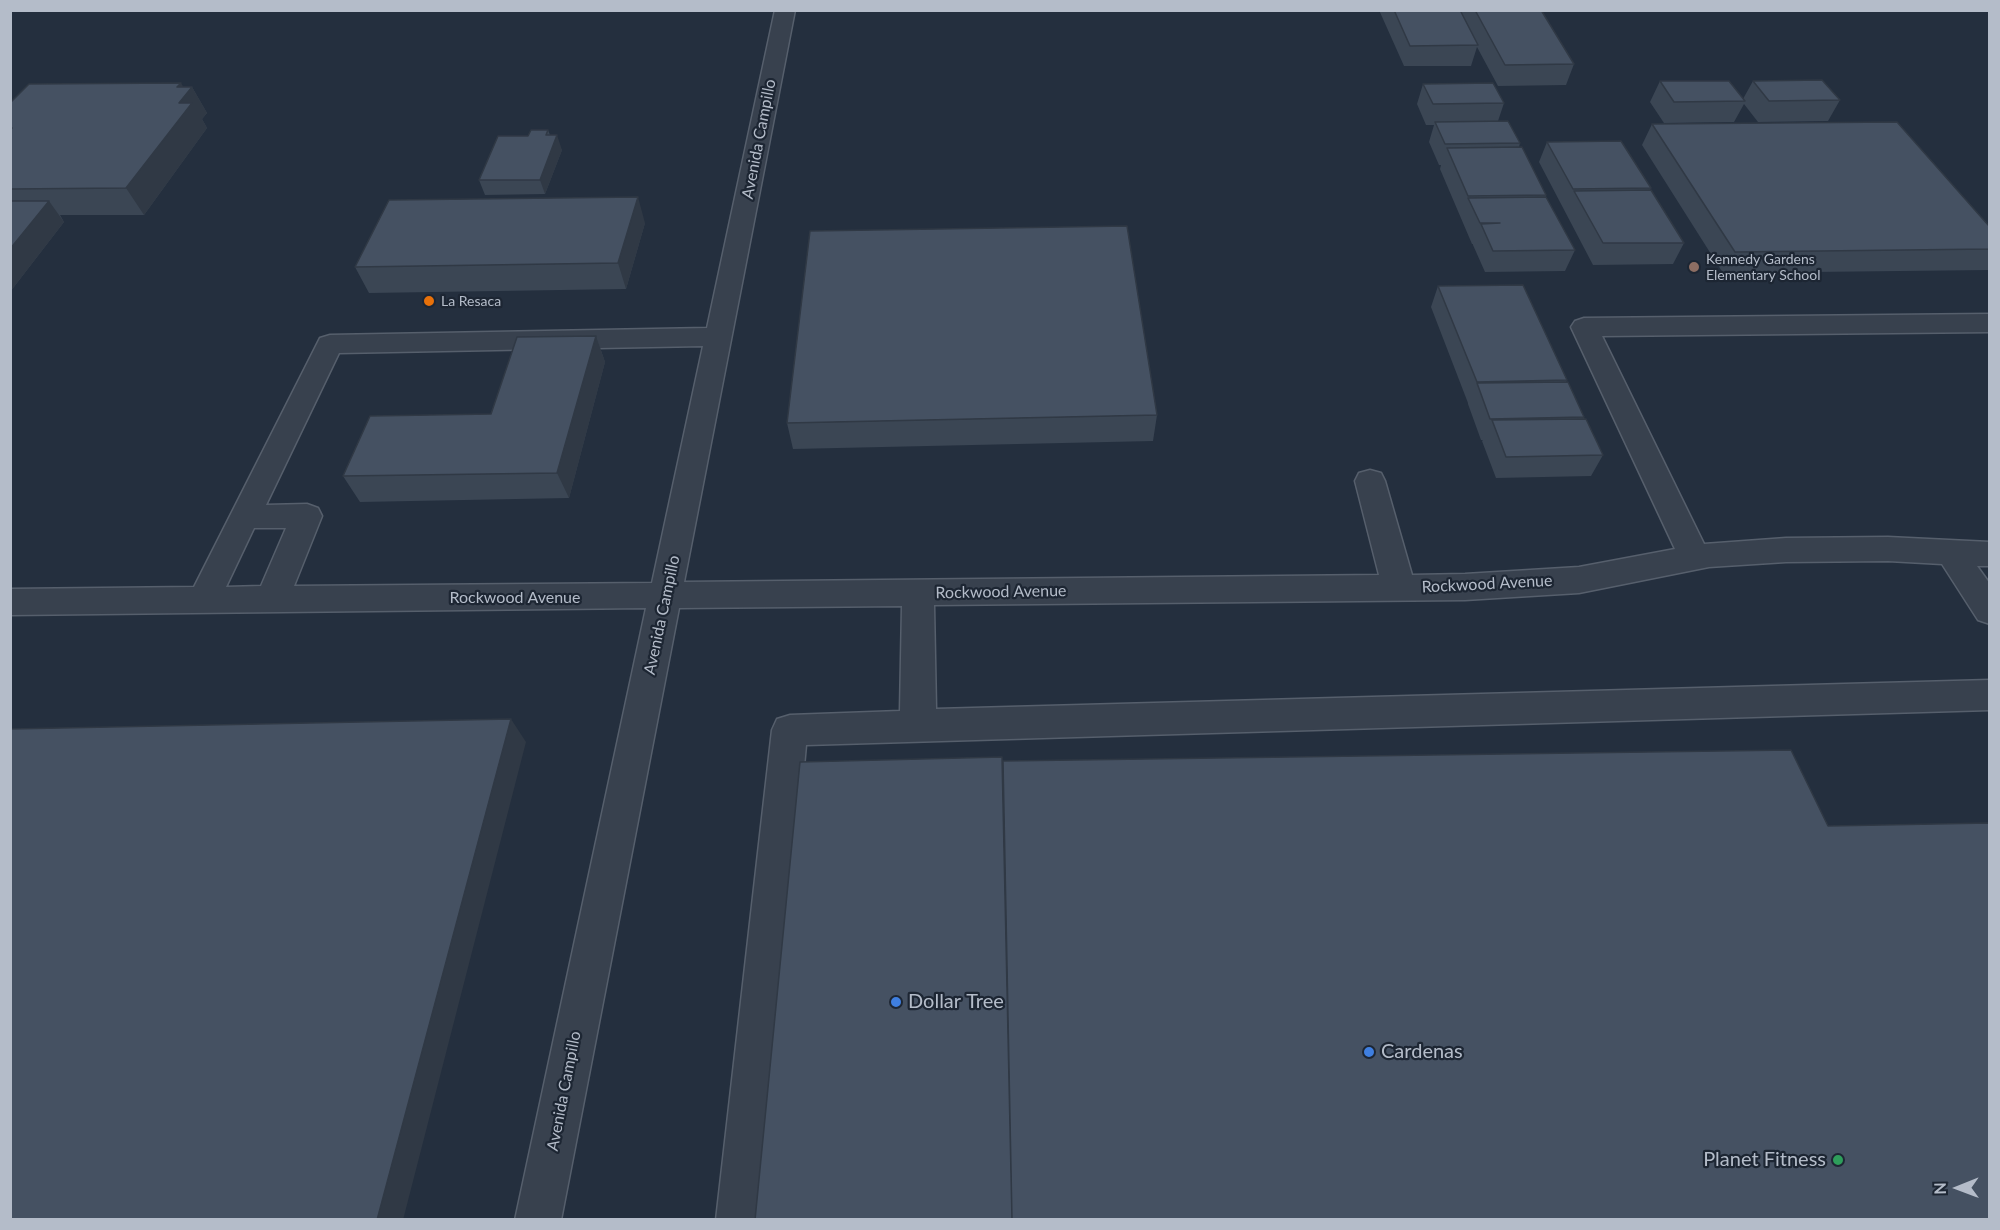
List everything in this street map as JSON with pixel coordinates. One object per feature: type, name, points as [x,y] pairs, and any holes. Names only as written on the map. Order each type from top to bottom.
[{"type":"street","name":"Avenida Campillo","points":[[538,1220],[665,596],[681,530],[785,10]]},
{"type":"street","points":[[1695,558],[1584,327],[1989,323]]},
{"type":"street","points":[[203,600],[330,344],[720,337]]},
{"type":"street","points":[[1370,481],[1399,588]]},
{"type":"street","points":[[244,517],[307,516],[272,600]]},
{"type":"street","name":"Rockwood Avenue","points":[[10,602],[1465,587],[1579,580],[1695,558],[1786,550],[1888,549],[1989,554]]},
{"type":"street","points":[[1951,552],[1989,611]]},
{"type":"street","points":[[918,593],[918,725]]},
{"type":"street","points":[[739,1220],[790,730],[1989,695]]},
{"type":"building","points":[[1394,10],[1460,10],[1478,45],[1410,46]]},
{"type":"building","points":[[1475,10],[1541,10],[1574,64],[1505,65]]},
{"type":"building","points":[[1822,80],[1840,100],[1769,101],[1753,81]]},
{"type":"building","points":[[1660,81],[1729,81],[1745,101],[1674,102]]},
{"type":"building","points":[[181,83],[177,87],[192,87],[179,103],[192,103],[126,188],[10,189],[10,130],[12,128],[10,128],[10,103],[29,84]]},
{"type":"building","points":[[1493,83],[1504,103],[1433,104],[1423,84]]},
{"type":"building","points":[[1508,121],[1520,143],[1445,144],[1435,122]]},
{"type":"building","points":[[1897,122],[1989,226],[1989,249],[1735,252],[1652,124]]},
{"type":"building","points":[[531,130],[548,130],[546,135],[557,135],[540,180],[479,180],[498,136],[528,136]]},
{"type":"building","points":[[1621,141],[1651,188],[1573,189],[1547,142]]},
{"type":"building","points":[[1522,147],[1546,195],[1468,196],[1447,148]]},
{"type":"building","points":[[1651,190],[1684,243],[1603,243],[1574,191]]},
{"type":"building","points":[[638,197],[618,263],[355,267],[389,200]]},
{"type":"building","points":[[1546,197],[1575,250],[1493,251],[1481,224],[1500,223],[1480,223],[1468,198]]},
{"type":"building","points":[[10,201],[49,201],[10,249]]},
{"type":"building","points":[[1127,226],[1157,415],[787,423],[810,231]]},
{"type":"building","points":[[1523,285],[1567,380],[1477,382],[1438,286]]},
{"type":"building","points":[[596,336],[557,473],[343,476],[370,416],[491,414],[517,337]]},
{"type":"building","points":[[1568,382],[1584,417],[1490,419],[1477,383]]},
{"type":"building","points":[[1586,419],[1603,455],[1506,457],[1492,420]]},
{"type":"building","points":[[511,719],[377,1220],[10,1220],[10,729]]},
{"type":"building","points":[[1791,750],[1828,826],[1989,823],[1989,1220],[1012,1220],[1003,761]]},
{"type":"building","name":"Dollar Tree","points":[[1002,757],[1012,1220],[755,1220],[800,762]]},
{"type":"place","name":"Kennedy Gardens Elementary School","points":[[1694,267]]},
{"type":"place","name":"La Resaca","points":[[429,301]]},
{"type":"place","name":"Dollar Tree","points":[[896,1002]]},
{"type":"place","name":"Cardenas","points":[[1369,1052]]},
{"type":"place","name":"Planet Fitness","points":[[1838,1160]]}]
